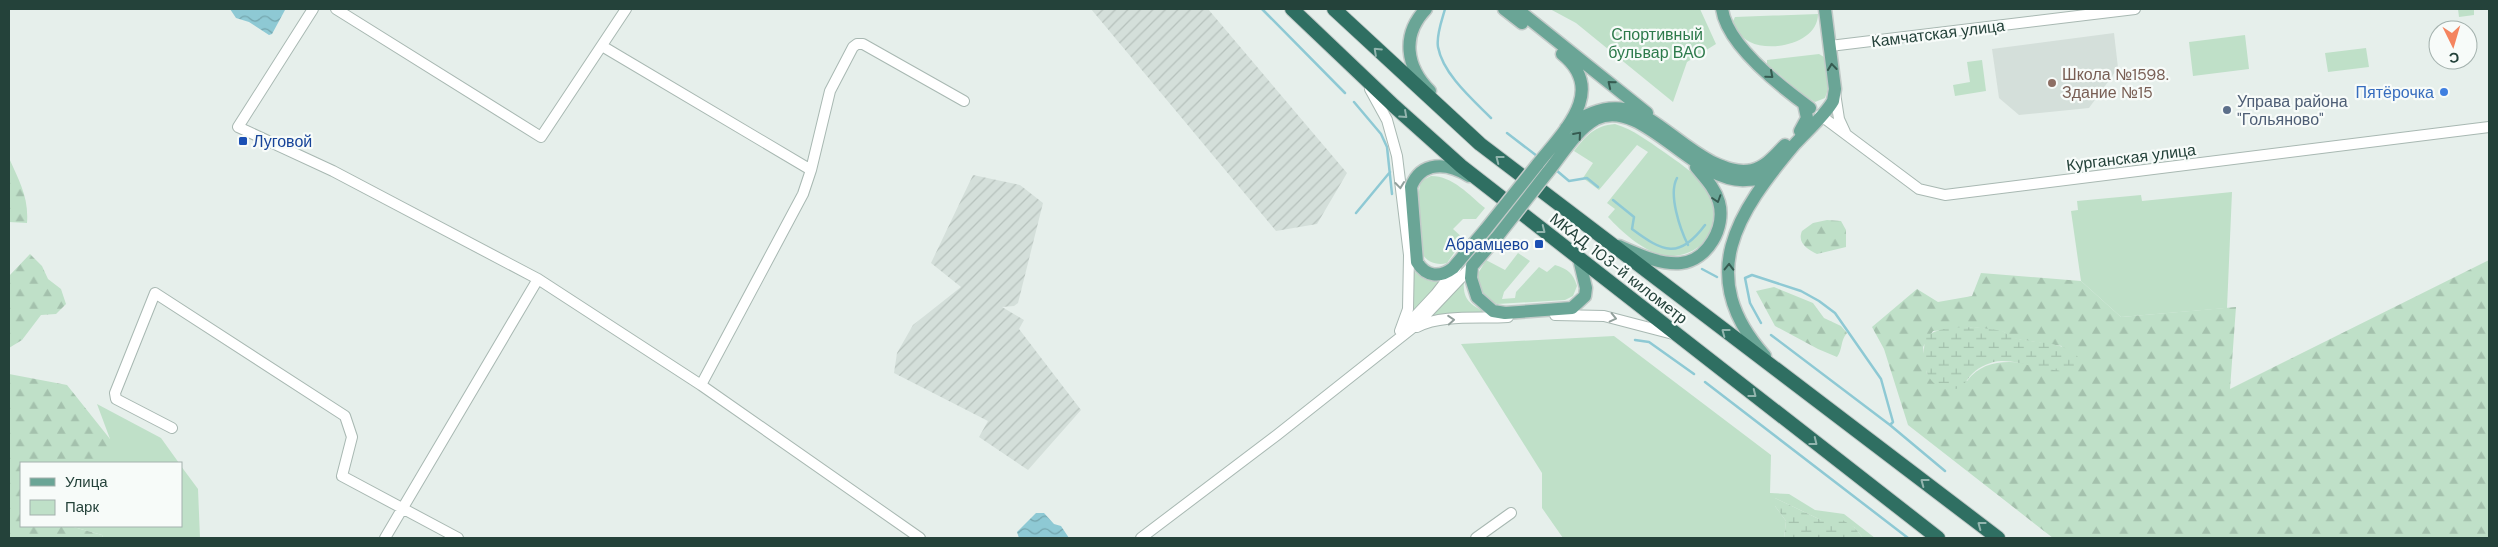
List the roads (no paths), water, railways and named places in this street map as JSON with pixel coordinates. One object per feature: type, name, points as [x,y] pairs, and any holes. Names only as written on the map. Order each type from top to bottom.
[{"type":"highway","name":"МКАД, 103-й километр","points":[[1292,9],[1461,166],[1938,538]]},
{"type":"highway","name":"МКАД, 103-й километр","points":[[1334,9],[1480,144],[1819,404],[1998,538]]},
{"type":"main road","points":[[1426,9],[1416,20],[1411,32],[1410,64],[1422,83],[1480,144]]},
{"type":"main road","points":[[1504,9],[1570,60],[1578,71],[1582,86],[1581,96],[1577,109],[1542,169],[1497,237],[1472,266],[1471,278],[1474,292],[1483,305],[1493,311],[1505,313],[1572,308],[1585,296],[1586,280],[1579,259]]},
{"type":"main road","points":[[1517,9],[1690,153],[1715,192],[1721,215],[1719,228],[1705,251],[1682,263],[1665,262],[1644,257],[1619,246],[1553,201]]},
{"type":"main road","points":[[1819,404],[1770,362],[1751,340],[1739,322],[1728,280],[1731,242],[1738,224],[1778,165],[1820,115],[1832,104],[1835,89],[1825,9]]},
{"type":"main road","name":"Курганская улица","points":[[1722,11],[1728,30],[1742,49],[1804,104],[1820,115]]},
{"type":"main road","points":[[1490,189],[1462,172],[1449,167],[1433,167],[1423,170],[1415,177],[1412,187],[1417,262],[1422,270],[1438,276],[1454,268],[1486,229],[1542,169],[1597,118],[1609,116],[1625,117],[1690,153],[1724,168],[1740,171],[1754,170],[1764,165],[1800,131],[1806,118],[1804,104]]},
{"type":"main road","points":[[1566,128],[1585,114],[1597,110],[1612,108],[1628,109],[1645,116],[1723,178],[1740,181],[1756,180],[1768,174],[1778,165]]},
{"type":"street","points":[[313,9],[238,127],[333,172],[538,279],[701,385],[920,538]]},
{"type":"street","points":[[336,9],[540,137],[626,9]]},
{"type":"street","name":"Камчатская улица","points":[[1830,46],[2135,9]]},
{"type":"street","points":[[701,385],[794,211],[811,170],[830,92],[853,48],[857,44],[863,44],[964,101]]},
{"type":"street","points":[[602,46],[811,170]]},
{"type":"street","points":[[1361,75],[1387,120],[1397,156],[1409,255],[1408,308],[1402,332]]},
{"type":"street","points":[[1835,89],[1839,120],[1847,135]]},
{"type":"street","name":"Курганская улица","points":[[1820,115],[1919,189],[1945,195],[2489,128]]},
{"type":"street","points":[[1141,538],[1270,441],[1384,349],[1402,332],[1441,288],[1462,258]]},
{"type":"street","points":[[1402,332],[1424,318],[1472,266]]},
{"type":"street","points":[[386,538],[538,279]]},
{"type":"street","points":[[172,428],[116,399],[115,393],[155,294],[345,416],[352,437],[342,476],[458,538]]},
{"type":"street","points":[[1402,332],[1424,324],[1444,320],[1577,314],[1604,316],[1677,336]]},
{"type":"street","points":[[1476,538],[1511,513]]},
{"type":"water","points":[[230,9],[285,10],[272,34],[269,35],[249,22],[236,18]]},
{"type":"water","points":[[1036,513],[1044,513],[1054,524],[1061,526],[1069,538],[1019,538],[1017,532]]},
{"type":"waterway","points":[[1262,9],[1345,93]]},
{"type":"waterway","points":[[1445,9],[1438,38],[1441,57],[1459,86],[1491,118]]},
{"type":"waterway","points":[[1354,102],[1381,134],[1387,147],[1392,194]]},
{"type":"waterway","points":[[1507,133],[1537,156]]},
{"type":"waterway","points":[[1556,170],[1569,181],[1587,178],[1598,187]]},
{"type":"waterway","points":[[1356,213],[1390,172]]},
{"type":"waterway","points":[[1677,178],[1674,202],[1688,245]]},
{"type":"waterway","points":[[1613,200],[1634,217],[1632,229],[1662,247],[1670,249],[1679,248],[1687,244],[1705,225]]},
{"type":"waterway","points":[[1702,269],[1717,277]]},
{"type":"waterway","points":[[1761,323],[1750,303],[1745,278],[1752,275],[1801,291],[1835,313],[1881,379],[1893,422],[1890,425]]},
{"type":"waterway","points":[[1771,335],[1890,425],[1945,471]]},
{"type":"waterway","points":[[1635,340],[1649,342],[1694,374]]},
{"type":"waterway","points":[[1705,382],[1908,538]]},
{"type":"place","name":"Школа №1598. Здание №15","points":[[2052,83]]},
{"type":"place","name":"Пятёрочка","points":[[2444,92]]},
{"type":"place","name":"Управа района \"Гольяново\"","points":[[2227,110]]},
{"type":"place","name":"Луговой","points":[[243,141]]},
{"type":"place","name":"Абрамцево","points":[[1539,244]]},
{"type":"park label","name":"Спортивный бульвар ВАО","points":[[1657,43]]}]
